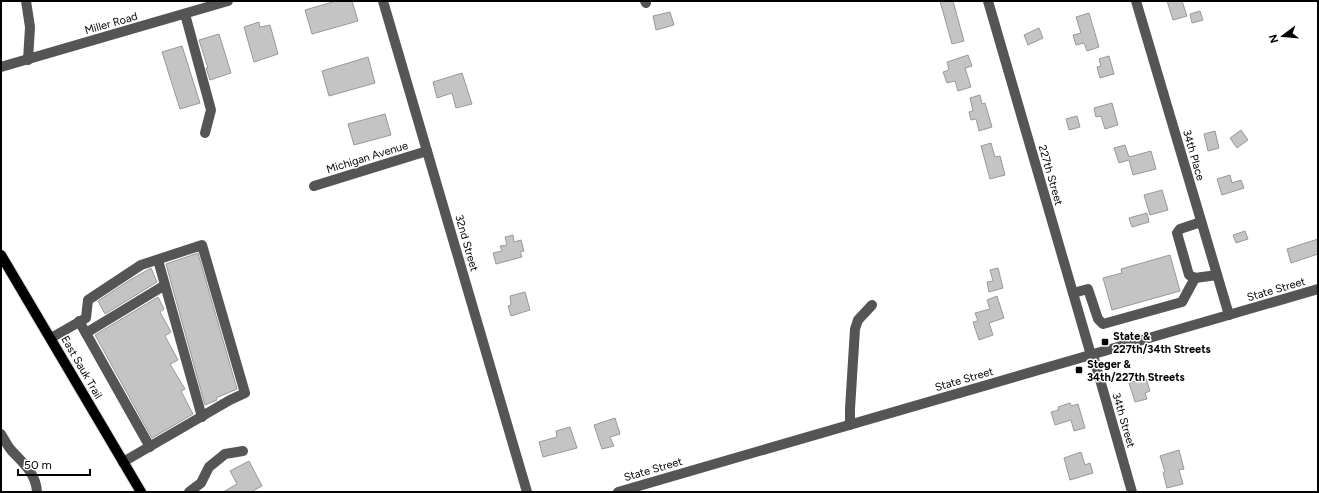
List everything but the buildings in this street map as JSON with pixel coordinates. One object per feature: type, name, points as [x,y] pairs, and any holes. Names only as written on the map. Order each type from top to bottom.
[{"type":"main road","name":"East Sauk Trail","points":[[1,255],[141,492]]},
{"type":"street","points":[[26,1],[30,27],[28,60]]},
{"type":"street","name":"Miller Road","points":[[1,68],[228,1]]},
{"type":"street","name":"32nd Street","points":[[383,1],[527,492]]},
{"type":"street","name":"227th Street","points":[[988,1],[1092,355]]},
{"type":"street","name":"34th Place","points":[[1136,1],[1229,315]]},
{"type":"street","points":[[185,14],[211,110],[205,133]]},
{"type":"street","name":"Michigan Avenue","points":[[314,186],[427,151]]},
{"type":"street","points":[[1201,222],[1180,229],[1177,233],[1189,275],[1195,278],[1217,275]]},
{"type":"street","points":[[51,338],[86,318],[88,300],[141,265],[202,245],[245,393],[123,462]]},
{"type":"street","points":[[158,260],[202,417]]},
{"type":"street","points":[[1073,293],[1088,289],[1098,319],[1103,324],[1182,302],[1195,278]]},
{"type":"street","points":[[86,333],[165,285]]},
{"type":"street","name":"State Street","points":[[618,492],[1318,289]]},
{"type":"street","points":[[850,425],[854,329],[858,320],[872,304]]},
{"type":"street","points":[[79,321],[150,447]]},
{"type":"street","name":"34th Street","points":[[1092,355],[1132,492]]},
{"type":"street","points":[[1,434],[10,448],[29,469],[35,479],[37,492]]},
{"type":"street","points":[[189,492],[201,483],[209,467],[225,454],[243,451]]},
{"type":"place","name":"State & 227th/34th Streets","points":[[1105,342]]},
{"type":"place","name":"Steger & 34th/227th Streets","points":[[1079,370]]}]
